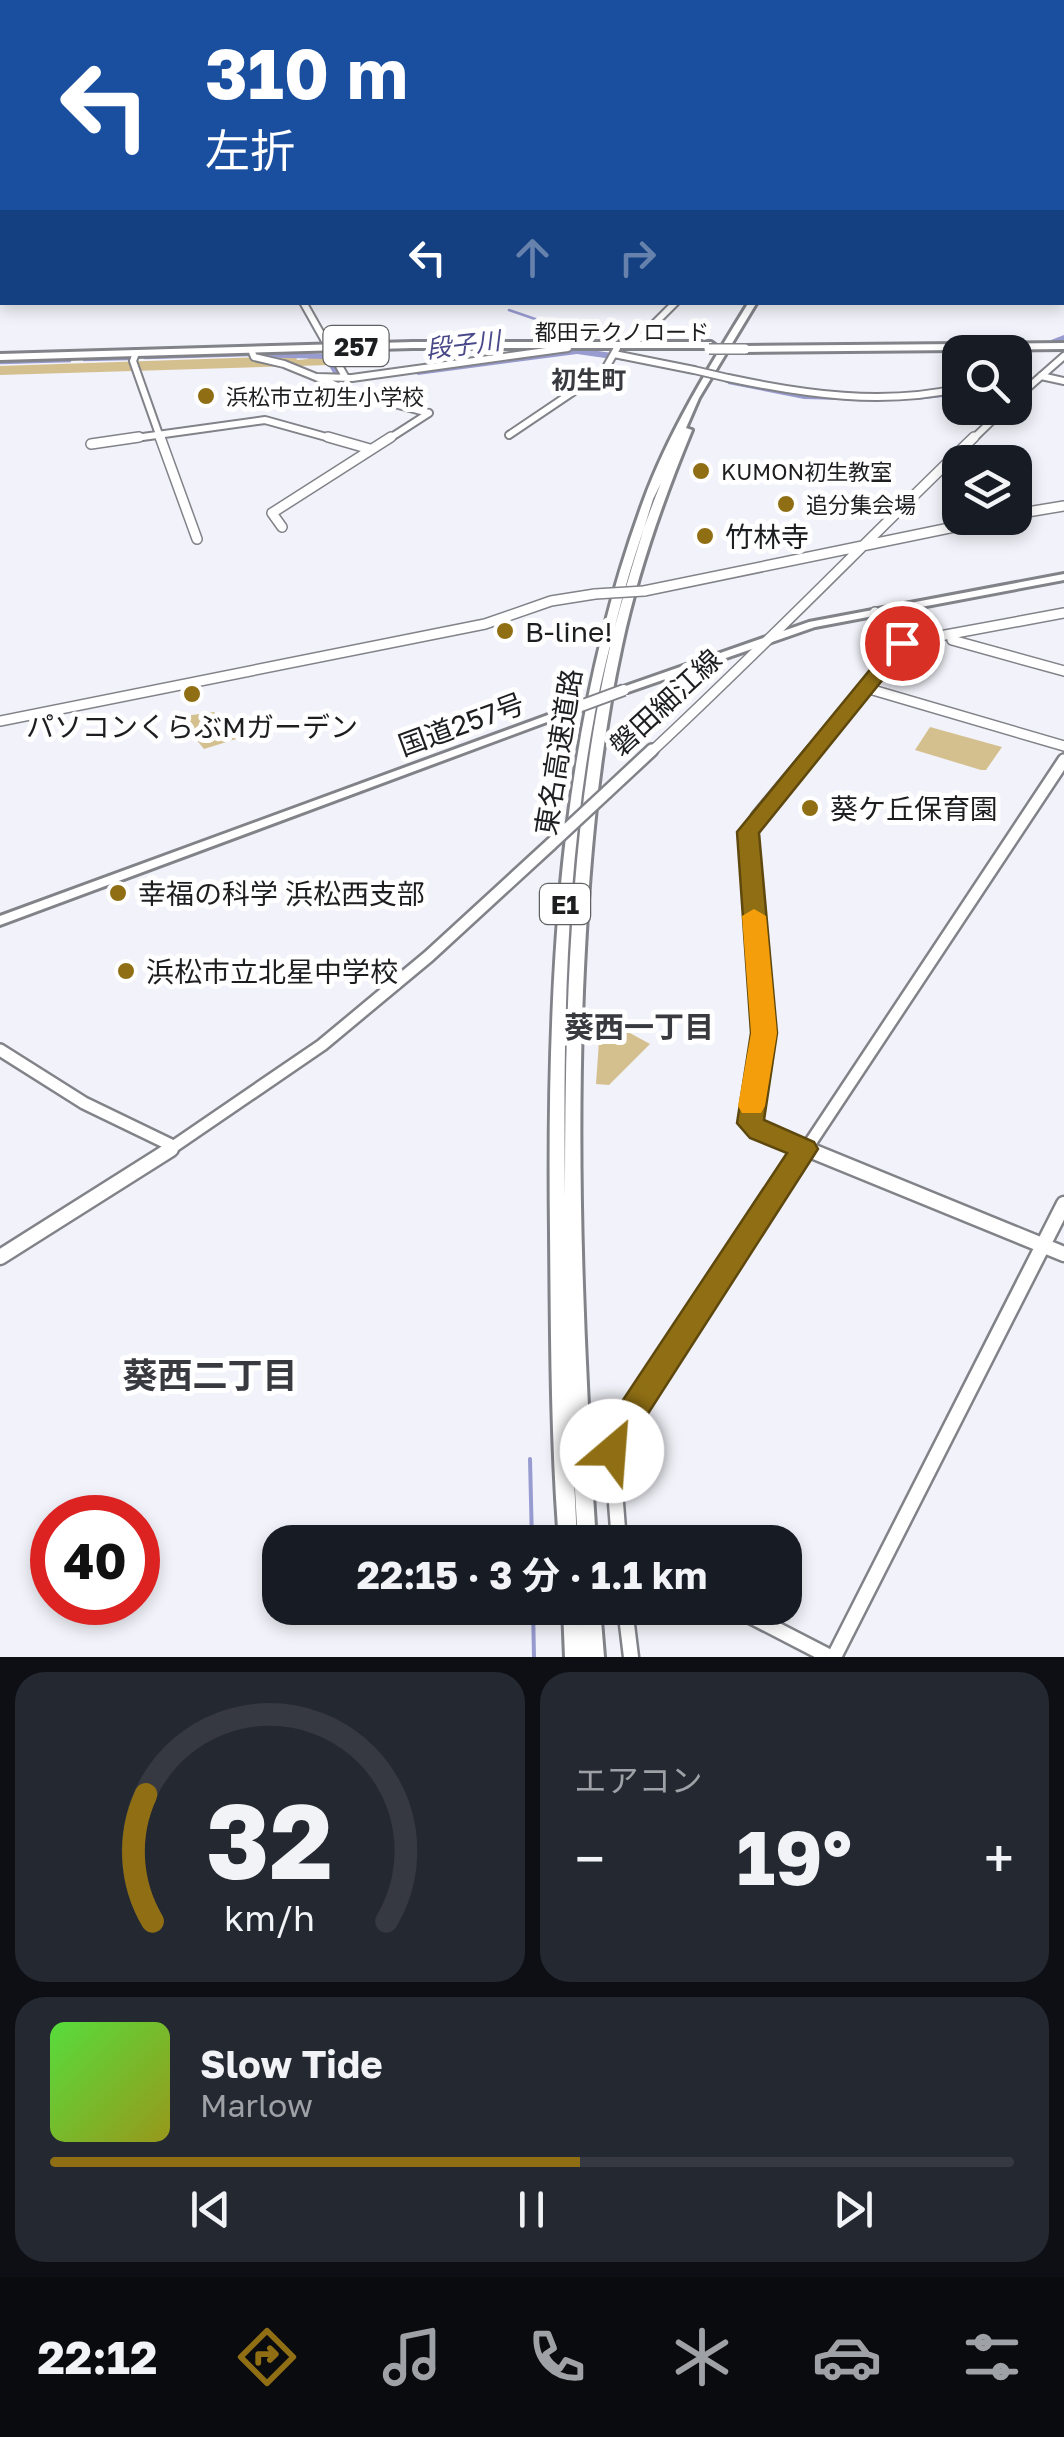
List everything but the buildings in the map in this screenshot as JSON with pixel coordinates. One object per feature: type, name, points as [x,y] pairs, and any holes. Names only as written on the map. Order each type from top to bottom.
[{"type":"highway","name":"東名高速道路","points":[[567,1525],[560,1370],[557,1099],[566,886],[580,767],[603,648],[645,507],[698,390],[750,305]]},
{"type":"highway","name":"東名高速道路","points":[[586,1525],[577,1369],[572,1099],[580,887],[592,768],[614,649],[654,508],[706,390],[759,305]]},
{"type":"highway","name":"都田テクノロード","points":[[746,347],[1064,345]]},
{"type":"highway","name":"都田テクノロード","points":[[1032,348],[1064,345]]},
{"type":"highway","name":"都田テクノロード","points":[[136,354],[252,354],[329,348],[568,348],[615,352],[710,347]]},
{"type":"highway","name":"都田テクノロード","points":[[0,358],[329,348],[942,348]]},
{"type":"highway","name":"国道257号","points":[[0,921],[777,634],[1064,576]]},
{"type":"highway","points":[[573,1625],[576,1657]]},
{"type":"highway","points":[[592,1625],[594,1657]]},
{"type":"street","points":[[305,305],[344,380],[357,394]]},
{"type":"street","points":[[634,345],[668,305]]},
{"type":"street","points":[[317,377],[344,380],[568,348]]},
{"type":"street","points":[[509,435],[595,378],[615,352],[793,392],[942,391]]},
{"type":"street","points":[[136,354],[132,361],[197,539]]},
{"type":"street","points":[[252,354],[357,394],[428,413],[272,513],[282,527]]},
{"type":"street","points":[[1032,384],[1064,356]]},
{"type":"street","points":[[1041,376],[1064,381]]},
{"type":"street","points":[[91,444],[274,420],[370,449]]},
{"type":"street","name":"磐田細江線","points":[[0,1257],[322,1045],[429,956],[777,634],[858,548],[988,425]]},
{"type":"street","points":[[1032,511],[1064,506]]},
{"type":"street","points":[[0,721],[485,624],[551,600],[644,591],[942,530]]},
{"type":"street","points":[[875,612],[902,643]]},
{"type":"street","points":[[1064,613],[902,643],[748,832],[764,1033],[750,1123],[759,1132],[1064,1254]]},
{"type":"street","points":[[952,640],[1064,672]]},
{"type":"street","points":[[866,688],[1064,746]]},
{"type":"street","points":[[618,1525],[612,1451],[616,1436],[1064,760]]},
{"type":"street","points":[[0,1050],[84,1102],[173,1146]]},
{"type":"street","points":[[769,1625],[832,1657],[1064,1204]]},
{"type":"street","points":[[627,1625],[631,1657]]},
{"type":"shaded area","points":[[308,355],[325,357],[330,365],[0,375],[0,366],[296,356],[297,360],[308,359]]},
{"type":"shaded area","points":[[214,712],[236,739],[204,749],[178,717]]},
{"type":"shaded area","points":[[930,727],[1002,747],[986,770],[981,770],[915,750]]},
{"type":"shaded area","points":[[608,1021],[650,1044],[609,1085],[596,1084],[600,1027]]},
{"type":"waterway","points":[[509,310],[541,321],[573,342]]},
{"type":"waterway","name":"段子川","points":[[1055,340],[1064,338]]},
{"type":"waterway","name":"段子川","points":[[418,372],[577,351],[626,358]]},
{"type":"waterway","points":[[145,358],[249,355]]},
{"type":"waterway","name":"段子川","points":[[256,355],[328,356],[342,381],[349,381]]},
{"type":"waterway","points":[[84,360],[128,359]]},
{"type":"waterway","points":[[0,363],[70,361]]},
{"type":"waterway","name":"段子川","points":[[731,382],[804,396],[842,397]]},
{"type":"waterway","name":"段子川","points":[[917,397],[942,394]]},
{"type":"waterway","points":[[530,1459],[532,1525]]},
{"type":"waterway","points":[[533,1625],[534,1657]]},
{"type":"slow traffic","points":[[752,1106],[764,1033],[754,916]]},
{"type":"place","name":"浜松市立初生小学校","points":[[206,396]]},
{"type":"place","name":"KUMON初生教室","points":[[701,471]]},
{"type":"place","name":"追分集会場","points":[[786,504]]},
{"type":"place","name":"竹林寺","points":[[705,536]]},
{"type":"place","name":"B-line!","points":[[505,631]]},
{"type":"place","name":"パソコンくらぶMガーデン","points":[[192,694]]},
{"type":"place","name":"葵ケ丘保育園","points":[[810,808]]},
{"type":"place","name":"幸福の科学 浜松西支部","points":[[118,893]]},
{"type":"place","name":"浜松市立北星中学校","points":[[126,971]]},
{"type":"district","name":"初生町","points":[[589,379]]},
{"type":"district","name":"葵西一丁目","points":[[639,1027]]},
{"type":"district","name":"葵西二丁目","points":[[210,1375]]},
{"type":"route","points":[[612,1451],[616,1436],[804,1149],[759,1132],[750,1123],[764,1033],[748,832],[902,643]]}]
